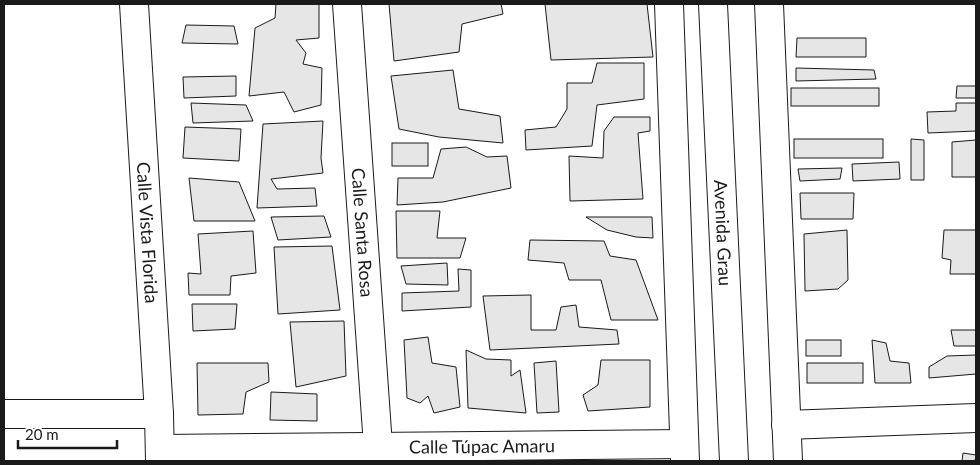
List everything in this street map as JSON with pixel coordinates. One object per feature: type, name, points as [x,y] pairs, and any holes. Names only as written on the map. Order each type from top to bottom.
[{"type":"street","name":"Calle Vista Florida","points":[[134,4],[160,455]]},
{"type":"street","name":"Calle Santa Rosa","points":[[347,4],[377,454]]},
{"type":"street","points":[[669,4],[685,453]]},
{"type":"street","name":"Avenida Grau","points":[[713,4],[734,461]]},
{"type":"street","points":[[769,4],[788,461]]},
{"type":"street","points":[[4,414],[159,414]]},
{"type":"street","points":[[786,425],[976,418]]},
{"type":"street","name":"Calle Túpac Amaru","points":[[160,455],[685,453]]},
{"type":"building","points":[[276,4],[319,4],[319,38],[296,40],[306,53],[303,64],[322,68],[321,105],[294,112],[284,92],[249,96],[255,28],[275,18]]},
{"type":"building","points":[[389,4],[501,4],[503,14],[462,24],[459,52],[394,61]]},
{"type":"building","points":[[545,4],[647,4],[653,57],[551,60]]},
{"type":"building","points":[[186,25],[234,26],[238,44],[182,43]]},
{"type":"building","points":[[797,38],[866,38],[866,57],[796,57]]},
{"type":"building","points":[[597,63],[644,63],[644,99],[597,105],[592,146],[526,150],[525,130],[556,127],[567,109],[567,83],[592,83]]},
{"type":"building","points":[[796,68],[874,70],[876,79],[796,81]]},
{"type":"building","points":[[453,70],[459,109],[500,116],[503,143],[439,137],[399,129],[391,76]]},
{"type":"building","points":[[236,76],[236,96],[184,98],[183,77]]},
{"type":"building","points":[[957,86],[976,86],[976,98],[956,98]]},
{"type":"building","points":[[791,88],[879,88],[879,106],[791,106]]},
{"type":"building","points":[[191,103],[246,105],[253,121],[193,123]]},
{"type":"building","points":[[956,103],[976,103],[976,131],[928,133],[927,112],[956,111]]},
{"type":"building","points":[[614,117],[650,117],[650,131],[638,133],[643,199],[570,201],[569,156],[603,158],[604,131]]},
{"type":"building","points":[[323,121],[321,158],[323,173],[271,179],[277,189],[315,188],[317,206],[257,208],[263,124]]},
{"type":"building","points":[[185,127],[241,129],[239,161],[183,158]]},
{"type":"building","points":[[794,139],[883,139],[883,158],[794,158]]},
{"type":"building","points":[[911,139],[924,140],[924,180],[911,180]]},
{"type":"building","points":[[976,140],[976,177],[952,177],[952,142]]},
{"type":"building","points":[[392,143],[428,143],[428,166],[392,166]]},
{"type":"building","points":[[466,147],[487,157],[507,156],[511,188],[443,202],[397,205],[398,178],[433,178],[441,149]]},
{"type":"building","points":[[899,162],[900,179],[853,181],[852,164]]},
{"type":"building","points":[[842,168],[840,179],[800,181],[798,169]]},
{"type":"building","points":[[189,178],[239,182],[255,221],[194,221]]},
{"type":"building","points":[[800,193],[854,193],[853,219],[801,219]]},
{"type":"building","points":[[396,211],[440,211],[437,238],[466,238],[460,258],[397,258]]},
{"type":"building","points":[[324,216],[331,237],[278,240],[271,217]]},
{"type":"building","points":[[586,217],[652,217],[653,238],[636,237],[607,230]]},
{"type":"building","points":[[847,230],[848,280],[838,289],[805,291],[804,234]]},
{"type":"building","points":[[944,230],[976,230],[976,274],[950,274],[951,260],[942,258]]},
{"type":"building","points":[[253,231],[256,273],[231,276],[230,295],[189,295],[188,273],[201,274],[198,234]]},
{"type":"building","points":[[530,240],[604,241],[610,256],[636,260],[658,320],[611,320],[601,280],[569,280],[564,263],[528,260]]},
{"type":"building","points":[[332,246],[340,310],[278,314],[274,247]]},
{"type":"building","points":[[447,263],[448,285],[406,284],[401,266]]},
{"type":"building","points":[[458,269],[471,270],[471,307],[402,311],[402,293],[459,291]]},
{"type":"building","points":[[531,295],[531,330],[556,330],[561,307],[576,305],[579,327],[617,330],[619,344],[490,350],[483,296]]},
{"type":"building","points":[[192,304],[237,304],[235,329],[193,331]]},
{"type":"building","points":[[344,321],[346,376],[296,387],[290,322]]},
{"type":"building","points":[[951,330],[976,330],[976,346],[954,346]]},
{"type":"building","points":[[428,337],[432,363],[456,367],[460,407],[434,413],[428,396],[420,403],[407,398],[404,340]]},
{"type":"building","points":[[806,340],[841,340],[841,356],[806,356]]},
{"type":"building","points":[[872,340],[886,343],[890,361],[909,363],[911,383],[875,383]]},
{"type":"building","points":[[466,350],[486,359],[511,360],[511,376],[520,370],[526,413],[468,408]]},
{"type":"building","points":[[976,355],[976,374],[929,378],[929,367],[947,356]]},
{"type":"building","points":[[601,360],[650,360],[650,407],[588,411],[583,395],[598,385]]},
{"type":"building","points":[[556,361],[559,412],[537,413],[534,363]]},
{"type":"building","points":[[197,363],[268,363],[269,382],[246,392],[243,414],[198,415]]},
{"type":"building","points":[[807,363],[863,363],[863,383],[807,383]]},
{"type":"building","points":[[271,392],[317,394],[317,421],[270,420]]},
{"type":"building","points":[[963,453],[976,455],[975,461],[962,461]]}]
